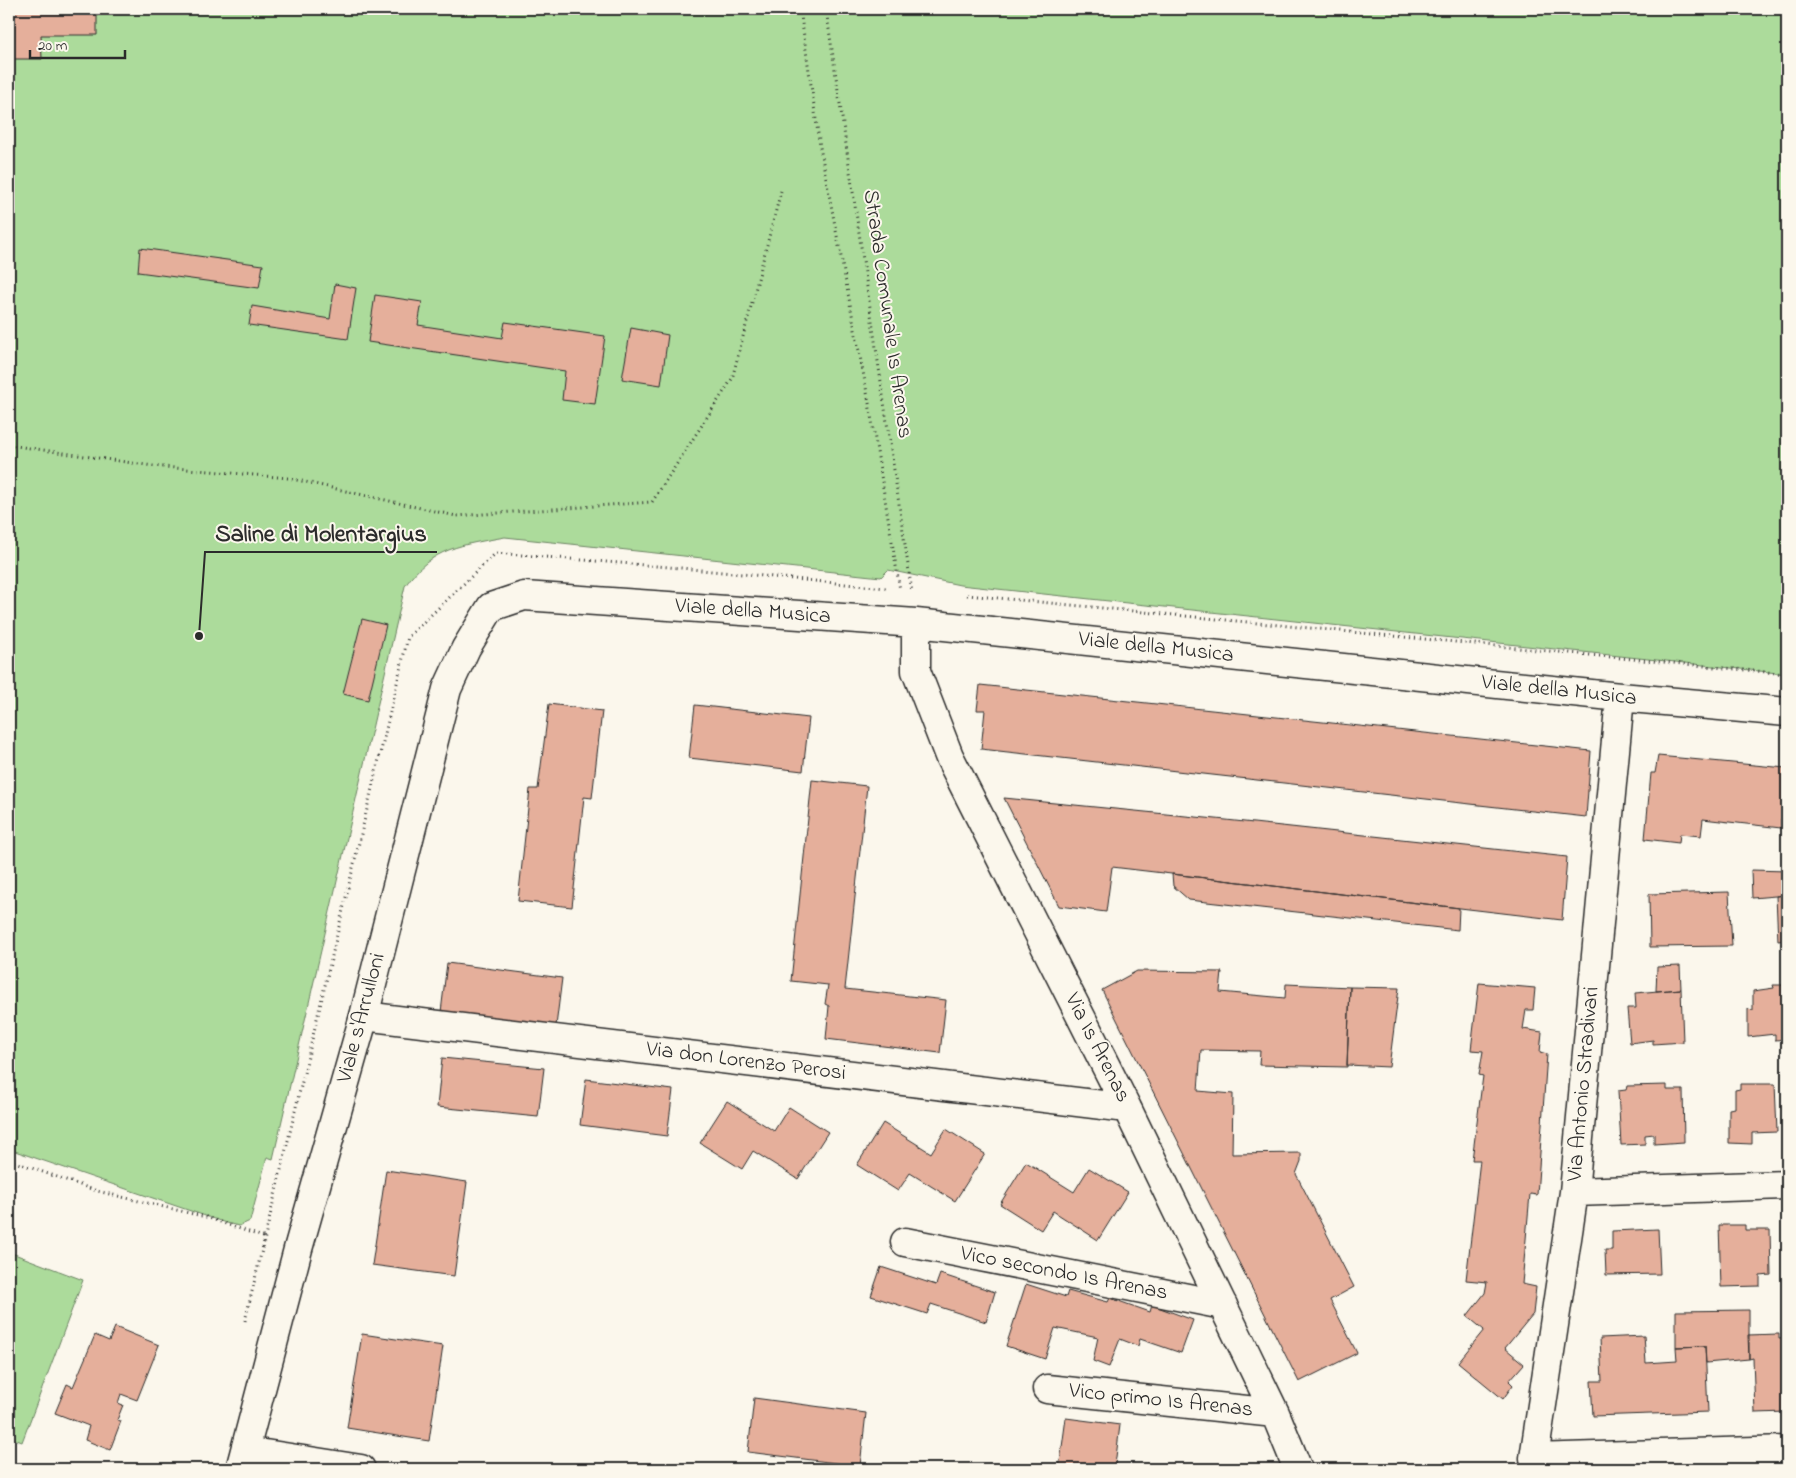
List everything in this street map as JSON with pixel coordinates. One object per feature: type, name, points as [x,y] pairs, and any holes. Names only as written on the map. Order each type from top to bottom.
[{"type":"street","name":"Viale della Musica","points":[[524,596],[916,623],[1620,697],[1787,712]]},
{"type":"street","name":"Viale s'Arrulloni","points":[[242,1460],[298,1249],[364,1016],[447,689],[466,648],[492,607],[524,596]]},
{"type":"street","name":"Via Is Arenas","points":[[916,623],[916,671],[949,756],[1127,1108],[1275,1413],[1298,1469]]},
{"type":"street","name":"Via Antonio Stradivari","points":[[1536,1464],[1574,1192],[1620,697]]},
{"type":"street","name":"Via don Lorenzo Perosi","points":[[364,1016],[1127,1108]]},
{"type":"street","points":[[1574,1192],[1787,1185]]},
{"type":"street","name":"Vico secondo Is Arenas","points":[[905,1242],[1223,1306]]},
{"type":"street","name":"Vico primo Is Arenas","points":[[1047,1389],[1275,1413]]},
{"type":"street","points":[[1536,1464],[1787,1450]]},
{"type":"street","points":[[242,1460],[361,1469]]},
{"type":"path","points":[[800,9],[820,147],[869,403],[900,590],[922,591]]},
{"type":"path","name":"Strada Comunale Is Arenas","points":[[826,9],[916,623]]},
{"type":"path","points":[[9,445],[153,466],[288,478],[456,516],[652,502],[732,378],[781,191]]},
{"type":"path","points":[[244,1324],[408,637],[496,553],[681,568],[890,589]]},
{"type":"path","points":[[961,595],[1787,674]]},
{"type":"path","points":[[9,1160],[97,1191],[206,1217],[298,1249]]},
{"type":"green space","points":[[9,9],[1787,9],[1787,674],[960,585],[888,570],[881,577],[505,537],[462,546],[437,555],[415,573],[405,586],[273,1159],[267,1157],[250,1221],[239,1226],[226,1223],[9,1149]]},
{"type":"green space","points":[[9,1252],[83,1280],[22,1442],[9,1437]]},
{"type":"building","points":[[9,9],[62,9],[62,13],[76,13],[76,9],[97,9],[97,35],[41,35],[42,59],[9,59]]},
{"type":"building","points":[[140,248],[263,265],[259,288],[138,272]]},
{"type":"building","points":[[335,284],[356,288],[348,339],[249,325],[252,306],[330,319]]},
{"type":"building","points":[[375,295],[422,302],[418,325],[502,338],[505,322],[605,336],[595,404],[562,400],[565,371],[368,342]]},
{"type":"building","points":[[631,328],[668,335],[661,385],[622,379]]},
{"type":"building","points":[[362,619],[386,625],[368,700],[343,694]]},
{"type":"building","points":[[980,685],[1591,751],[1586,817],[981,749],[985,710],[977,710]]},
{"type":"building","points":[[549,704],[602,711],[592,798],[584,797],[572,907],[518,901],[530,789],[538,789]]},
{"type":"building","points":[[695,705],[809,718],[803,771],[689,758]]},
{"type":"building","points":[[1658,756],[1786,768],[1787,819],[1781,819],[1781,828],[1703,819],[1701,836],[1680,834],[1679,843],[1645,839],[1651,773],[1655,773]]},
{"type":"building","points":[[812,780],[867,786],[845,989],[946,1000],[940,1053],[826,1039],[829,1006],[825,1004],[828,985],[791,981]]},
{"type":"building","points":[[1004,798],[1567,857],[1562,920],[1112,867],[1106,912],[1059,906]]},
{"type":"building","points":[[1751,870],[1787,871],[1787,895],[1752,898]]},
{"type":"building","points":[[1172,874],[1459,908],[1458,930],[1189,900],[1173,886]]},
{"type":"building","points":[[1729,892],[1732,946],[1650,947],[1649,894]]},
{"type":"building","points":[[1787,895],[1787,940],[1778,941],[1776,896]]},
{"type":"building","points":[[447,963],[562,978],[556,1026],[441,1012]]},
{"type":"building","points":[[1680,966],[1681,989],[1656,991],[1657,967]]},
{"type":"building","points":[[1137,971],[1222,972],[1220,992],[1285,998],[1286,984],[1350,987],[1347,1067],[1259,1065],[1260,1051],[1201,1050],[1198,1091],[1233,1094],[1232,1154],[1301,1153],[1301,1161],[1296,1174],[1354,1287],[1330,1300],[1357,1353],[1299,1382],[1102,990]]},
{"type":"building","points":[[1479,983],[1535,988],[1533,1010],[1526,1010],[1523,1029],[1542,1032],[1540,1052],[1547,1054],[1537,1195],[1530,1194],[1522,1284],[1536,1287],[1533,1314],[1505,1348],[1524,1364],[1509,1381],[1513,1385],[1503,1399],[1458,1362],[1484,1330],[1467,1316],[1485,1293],[1487,1282],[1466,1280],[1480,1160],[1472,1160],[1483,1076],[1479,1075],[1483,1051],[1471,1050]]},
{"type":"building","points":[[1773,985],[1787,985],[1787,1039],[1775,1040],[1775,1034],[1748,1037],[1748,1009],[1753,1010],[1753,991],[1774,988]]},
{"type":"building","points":[[1350,987],[1399,988],[1389,1067],[1347,1065]]},
{"type":"building","points":[[1681,989],[1683,1042],[1653,1044],[1653,1040],[1630,1043],[1627,1008],[1636,1008],[1635,993]]},
{"type":"building","points":[[442,1058],[544,1068],[538,1117],[437,1107]]},
{"type":"building","points":[[586,1079],[673,1090],[667,1136],[580,1125]]},
{"type":"building","points":[[1740,1084],[1775,1084],[1777,1132],[1752,1133],[1752,1144],[1729,1143],[1729,1109],[1735,1108],[1735,1090],[1740,1089]]},
{"type":"building","points":[[1667,1085],[1667,1090],[1683,1090],[1684,1142],[1654,1144],[1654,1134],[1645,1135],[1645,1144],[1621,1145],[1618,1091],[1626,1090],[1627,1086]]},
{"type":"building","points":[[727,1101],[774,1131],[789,1107],[828,1132],[798,1179],[753,1151],[742,1169],[700,1143]]},
{"type":"building","points":[[883,1123],[931,1153],[946,1129],[985,1154],[955,1201],[910,1173],[898,1191],[857,1165]]},
{"type":"building","points":[[1026,1162],[1074,1192],[1089,1168],[1128,1192],[1098,1240],[1053,1211],[1041,1230],[1000,1204]]},
{"type":"building","points":[[386,1170],[467,1182],[454,1276],[372,1265]]},
{"type":"building","points":[[1719,1225],[1745,1225],[1745,1230],[1770,1230],[1771,1275],[1760,1276],[1760,1286],[1721,1287]]},
{"type":"building","points":[[1658,1229],[1660,1274],[1606,1275],[1605,1250],[1612,1250],[1612,1231]]},
{"type":"building","points":[[881,1267],[936,1285],[940,1274],[995,1292],[986,1322],[931,1304],[927,1314],[871,1296]]},
{"type":"building","points":[[1026,1284],[1066,1297],[1068,1291],[1108,1302],[1110,1298],[1150,1312],[1152,1305],[1193,1320],[1181,1353],[1140,1339],[1138,1346],[1120,1339],[1109,1367],[1093,1361],[1098,1337],[1055,1328],[1045,1359],[1006,1346]]},
{"type":"building","points":[[1749,1310],[1749,1359],[1706,1363],[1705,1346],[1676,1347],[1676,1311]]},
{"type":"building","points":[[115,1327],[159,1345],[137,1400],[121,1394],[118,1403],[123,1405],[117,1420],[121,1421],[110,1450],[85,1440],[89,1426],[55,1413],[67,1384],[73,1387],[95,1335],[109,1341]]},
{"type":"building","points":[[362,1334],[443,1346],[429,1441],[347,1428]]},
{"type":"building","points":[[1779,1334],[1779,1339],[1787,1338],[1787,1412],[1755,1413],[1753,1358],[1749,1359],[1748,1335]]},
{"type":"building","points":[[1644,1336],[1646,1363],[1677,1361],[1676,1347],[1705,1346],[1708,1412],[1593,1416],[1591,1381],[1602,1381],[1600,1338]]},
{"type":"building","points":[[754,1398],[866,1413],[860,1466],[748,1452]]},
{"type":"building","points":[[1066,1418],[1120,1425],[1115,1465],[1124,1466],[1124,1469],[1059,1469]]},
{"type":"place","name":"Saline di Molentargius","points":[[199,636]]}]
